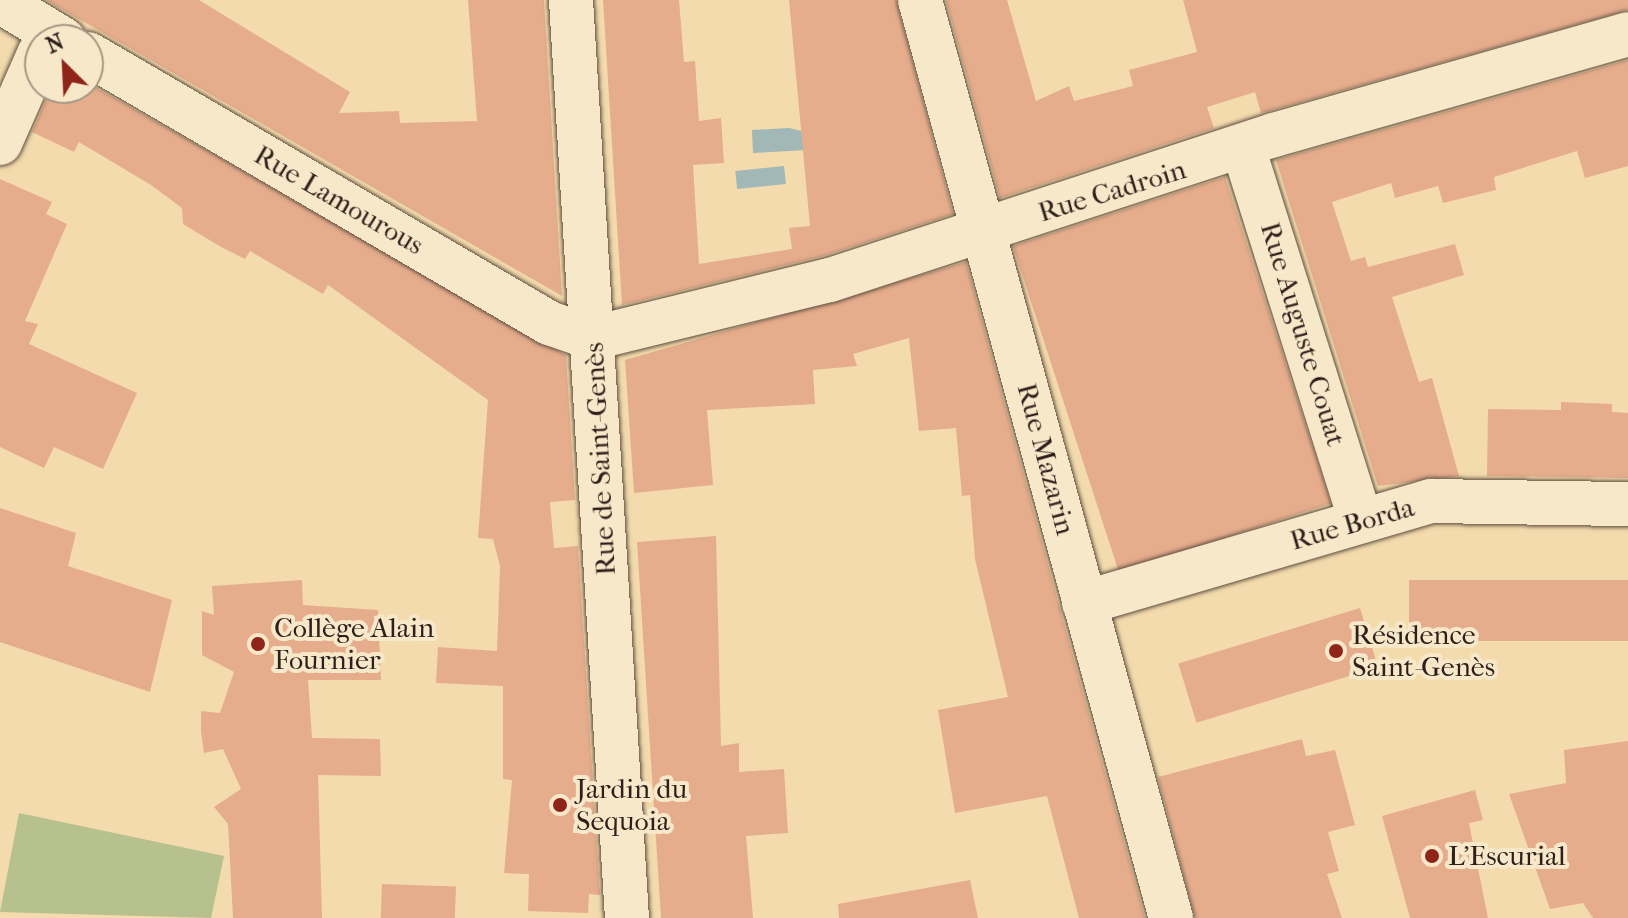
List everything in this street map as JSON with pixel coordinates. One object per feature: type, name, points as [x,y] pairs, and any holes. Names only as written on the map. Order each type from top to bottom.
[{"type":"street","name":"Rue de Saint-Genès","points":[[571,0],[627,918]]},
{"type":"street","name":"Rue Mazarin","points":[[920,0],[1171,918]]},
{"type":"street","points":[[0,1],[29,24]]},
{"type":"street","name":"Rue Cadroin","points":[[593,338],[830,280],[1243,147],[1628,34]]},
{"type":"street","name":"Rue Lamourous","points":[[104,63],[563,331],[593,338]]},
{"type":"street","points":[[0,143],[24,94]]},
{"type":"street","name":"Rue Auguste Couat","points":[[1243,147],[1361,521]]},
{"type":"street","name":"Rue Borda","points":[[1084,603],[1431,501],[1628,504]]},
{"type":"green space","points":[[19,813],[224,856],[211,918],[0,912]]},
{"type":"water","points":[[789,128],[806,132],[807,150],[753,153],[752,130]]},
{"type":"water","points":[[784,166],[786,184],[737,189],[735,171]]},
{"type":"building","points":[[46,0],[199,0],[350,92],[339,113],[399,111],[400,123],[477,121],[468,0],[544,0],[562,296],[104,33],[104,24],[88,24]]},
{"type":"building","points":[[603,0],[679,0],[684,62],[695,61],[699,121],[721,118],[724,163],[693,165],[699,264],[792,249],[789,228],[810,226],[789,0],[896,0],[953,214],[823,256],[622,305]]},
{"type":"building","points":[[946,0],[1007,0],[1036,101],[1069,86],[1074,101],[1133,86],[1129,70],[1197,52],[1183,0],[1628,0],[1628,10],[1261,113],[1255,92],[1207,107],[1214,128],[1000,198]]},
{"type":"building","points":[[1628,60],[1628,166],[1585,178],[1577,151],[1494,177],[1496,190],[1443,203],[1438,186],[1395,198],[1391,183],[1332,202],[1351,261],[1365,257],[1368,267],[1455,244],[1464,275],[1392,297],[1419,382],[1432,378],[1459,476],[1378,486],[1276,160]]},
{"type":"building","points":[[104,92],[566,355],[575,500],[550,502],[554,548],[578,546],[600,895],[589,894],[588,913],[528,911],[529,874],[504,873],[512,780],[503,779],[503,686],[436,683],[438,647],[497,651],[500,566],[493,539],[478,538],[488,400],[328,285],[323,294],[250,251],[245,259],[221,247],[183,224],[182,208],[151,185],[79,142],[74,152],[32,132],[44,104],[104,104]]},
{"type":"building","points":[[1225,177],[1331,503],[1119,572],[1013,246]]},
{"type":"building","points":[[0,179],[52,202],[46,214],[67,224],[25,321],[38,324],[29,344],[137,393],[103,469],[54,447],[44,468],[0,447]]},
{"type":"building","points":[[966,262],[1145,918],[1079,918],[1047,796],[955,813],[938,710],[1008,697],[975,559],[970,495],[962,496],[956,428],[919,431],[909,338],[853,354],[857,366],[813,370],[815,404],[707,410],[713,485],[634,493],[625,360]]},
{"type":"building","points":[[1561,402],[1612,404],[1612,412],[1628,413],[1628,478],[1487,476],[1488,409],[1561,410]]},
{"type":"building","points":[[0,508],[76,533],[68,566],[172,600],[150,692],[0,642]]},
{"type":"building","points":[[716,536],[721,746],[739,743],[739,772],[784,769],[788,833],[746,836],[753,918],[661,918],[637,542]]},
{"type":"building","points":[[302,580],[303,605],[378,610],[381,680],[308,680],[312,738],[380,739],[381,776],[318,775],[322,918],[233,918],[228,824],[214,807],[241,789],[223,749],[204,753],[201,711],[220,713],[234,672],[202,655],[202,611],[214,615],[212,586]]},
{"type":"building","points":[[1409,580],[1628,580],[1628,641],[1409,641]]},
{"type":"building","points":[[1360,608],[1378,667],[1196,723],[1178,664]]},
{"type":"building","points":[[1302,739],[1306,756],[1335,750],[1355,825],[1328,832],[1339,871],[1327,874],[1342,918],[1195,918],[1158,777]]},
{"type":"building","points":[[1628,741],[1628,918],[1593,918],[1583,903],[1550,909],[1509,794],[1566,783],[1564,750]]},
{"type":"building","name":"L'Escurial","points":[[1475,790],[1483,820],[1469,823],[1488,918],[1410,918],[1382,816]]},
{"type":"building","points":[[970,880],[978,918],[839,918],[838,904]]},
{"type":"building","points":[[382,884],[456,887],[455,918],[381,918]]},
{"type":"place","name":"Collège Alain Fournier","points":[[258,644]]},
{"type":"place","name":"Résidence Saint-Genès","points":[[1336,651]]},
{"type":"place","name":"Jardin du Sequoia","points":[[560,805]]},
{"type":"place","name":"L'Escurial","points":[[1432,856]]}]
